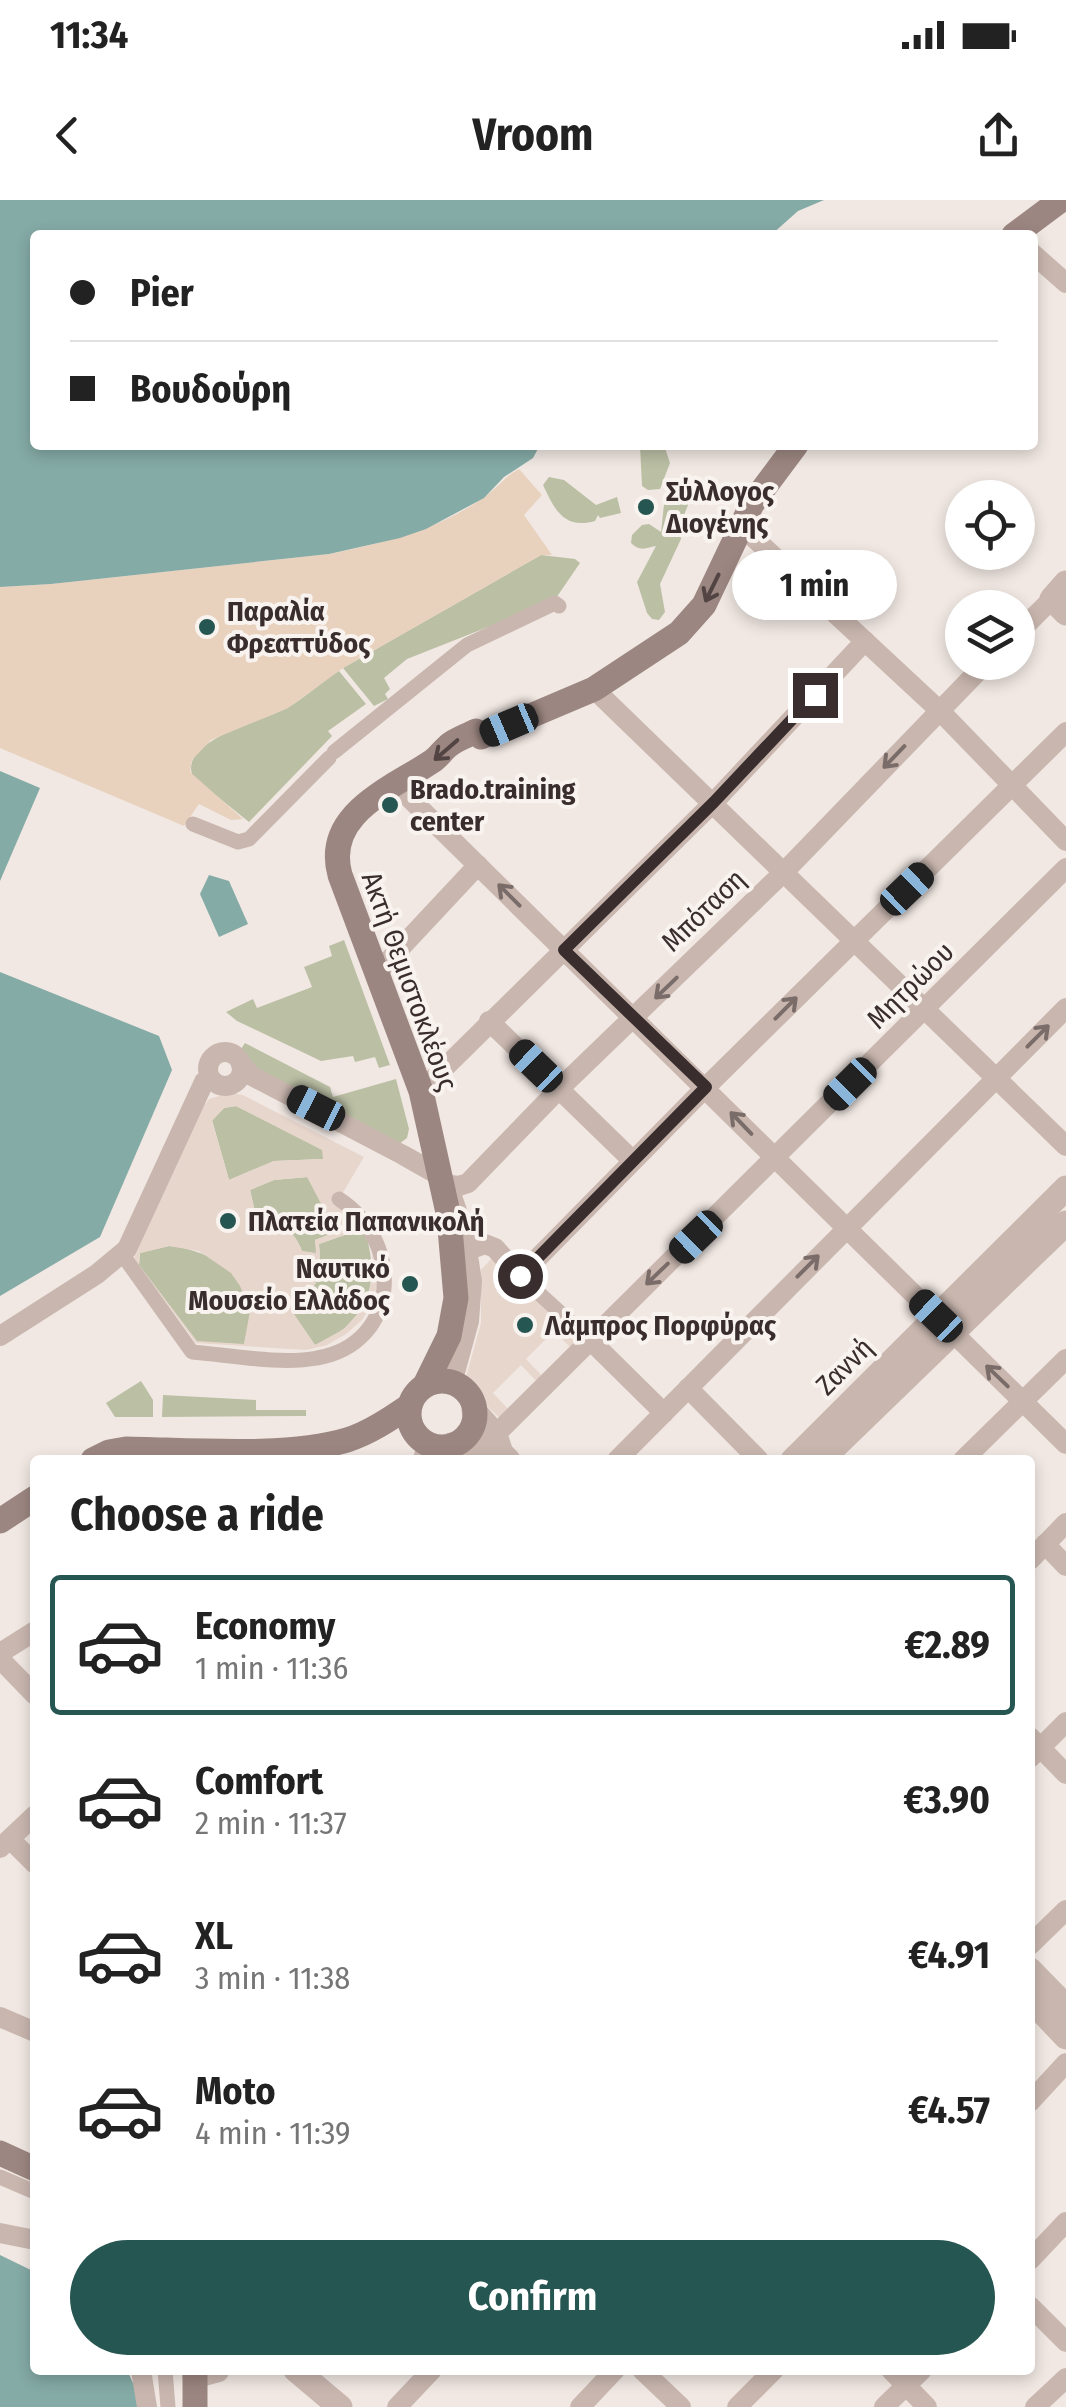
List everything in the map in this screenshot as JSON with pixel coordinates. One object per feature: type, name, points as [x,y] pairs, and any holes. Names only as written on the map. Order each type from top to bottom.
[{"type":"main road","points":[[1021,230],[1061,200]]},
{"type":"main road","name":"Ακτή Θεμιστοκλέους","points":[[426,1385],[449,1336],[456,1298],[446,1194],[421,1091],[336,859],[338,840],[393,782],[434,761],[451,743],[476,731],[481,738],[594,688],[664,646],[692,620],[712,590],[764,485],[792,450]]},
{"type":"main road","points":[[103,1455],[126,1449],[284,1454],[347,1440],[409,1406],[426,1385],[436,1382],[452,1383],[470,1397],[474,1412],[470,1430],[434,1450],[412,1428],[409,1406]]},
{"type":"main road","points":[[0,1520],[30,1501]]},
{"type":"main road","points":[[0,2153],[30,2167]]},
{"type":"main road","points":[[196,2407],[201,2375]]},
{"type":"street","points":[[1038,257],[1066,283]]},
{"type":"street","points":[[741,526],[939,710],[1066,841]]},
{"type":"street","points":[[1035,619],[1061,598]]},
{"type":"street","points":[[194,824],[238,842],[249,839],[332,755],[466,646],[555,603],[559,606]]},
{"type":"street","points":[[421,1091],[714,802],[865,641]]},
{"type":"street","name":"Μπόταση","points":[[446,1194],[468,1183],[559,1089],[786,870],[969,680]]},
{"type":"street","points":[[594,688],[786,870],[1066,1146]]},
{"type":"street","points":[[520,1276],[632,1160],[1066,732]]},
{"type":"street","points":[[393,782],[1066,1444]]},
{"type":"street","points":[[378,972],[478,865]]},
{"type":"street","name":"Μητρώου","points":[[502,1449],[590,1340],[776,1160],[1066,868]]},
{"type":"street","points":[[622,1455],[1066,1008]]},
{"type":"street","points":[[489,1021],[632,1160]]},
{"type":"street","points":[[446,1194],[252,1076],[239,1073],[258,1086],[398,1159],[446,1194],[458,1208],[468,1250],[472,1300],[452,1383]]},
{"type":"street","points":[[0,1336],[122,1254],[204,1082]]},
{"type":"street","name":"Ζαννή","points":[[826,1455],[1066,1188]]},
{"type":"street","points":[[122,1254],[192,1352],[315,1359],[347,1346],[365,1330],[377,1311],[384,1288],[382,1254],[374,1232],[359,1214],[338,1199]]},
{"type":"street","name":"Ζαννή","points":[[799,1455],[944,1324],[1066,1223]]},
{"type":"street","points":[[468,1250],[485,1244],[495,1248],[664,1413]]},
{"type":"street","points":[[968,1455],[1066,1359]]},
{"type":"street","points":[[688,1388],[754,1455]]},
{"type":"street","points":[[474,1412],[502,1449]]},
{"type":"street","points":[[434,1450],[502,1449]]},
{"type":"street","points":[[1035,1555],[1066,1524]]},
{"type":"street","points":[[1046,1544],[1066,1566]]},
{"type":"street","points":[[30,1635],[0,1656],[30,1689]]},
{"type":"street","points":[[1035,1747],[1066,1722]]},
{"type":"street","points":[[1035,1749],[1066,1774]]},
{"type":"street","points":[[30,1820],[5,1844],[30,1861]]},
{"type":"street","points":[[1035,1940],[1066,1910]]},
{"type":"street","points":[[1035,1975],[1066,2007]]},
{"type":"street","points":[[1035,2004],[1066,2036]]},
{"type":"street","points":[[0,2018],[30,2030]]},
{"type":"street","points":[[1035,2097],[1066,2063]]},
{"type":"street","points":[[0,2178],[30,2190]]},
{"type":"street","points":[[1035,2255],[1066,2222]]},
{"type":"street","points":[[0,2233],[30,2239]]},
{"type":"street","points":[[1035,2311],[1066,2342]]},
{"type":"street","points":[[142,2375],[147,2407]]},
{"type":"street","points":[[165,2375],[168,2407]]},
{"type":"street","points":[[279,2375],[317,2407]]},
{"type":"street","points":[[302,2375],[340,2407]]},
{"type":"street","points":[[396,2407],[427,2375]]},
{"type":"street","points":[[580,2407],[611,2375]]},
{"type":"street","points":[[647,2375],[681,2407]]},
{"type":"street","points":[[737,2407],[769,2375]]},
{"type":"street","points":[[884,2407],[898,2378],[928,2407]]},
{"type":"street","points":[[1036,2407],[1066,2378]]},
{"type":"green space","points":[[640,450],[666,450],[670,463],[660,489],[642,486]]},
{"type":"green space","points":[[549,477],[564,480],[596,505],[617,497],[621,513],[600,518],[598,515],[595,521],[584,523],[567,520],[543,485]]},
{"type":"green space","points":[[671,479],[679,479],[687,490],[688,505],[680,525],[681,539],[660,584],[665,612],[659,620],[647,613],[637,582],[656,546],[640,548],[631,543],[632,535],[642,525],[649,524],[661,532]]},
{"type":"green space","points":[[541,555],[580,563],[554,601],[407,659],[384,678],[390,689],[385,694],[388,699],[374,706],[343,668]]},
{"type":"green space","points":[[339,671],[366,704],[328,731],[332,736],[249,822],[193,777],[192,764],[210,742],[287,708]]},
{"type":"green space","points":[[344,940],[390,1065],[379,1068],[375,1057],[355,1062],[353,1056],[321,1061],[226,1012],[253,999],[257,1008],[312,987],[304,967],[332,956],[329,946]]},
{"type":"green space","points":[[245,1043],[330,1087],[333,1097],[396,1079],[409,1129],[407,1138],[399,1144],[252,1073],[241,1049]]},
{"type":"green space","points":[[236,1106],[323,1150],[323,1159],[274,1161],[229,1180],[212,1120],[224,1108]]},
{"type":"green space","points":[[308,1177],[336,1232],[315,1240],[317,1254],[302,1251],[285,1228],[257,1221],[250,1190],[274,1180]]},
{"type":"green space","points":[[353,1232],[366,1235],[370,1254],[372,1271],[365,1302],[347,1327],[315,1345],[291,1311],[306,1298],[315,1282],[319,1244]]},
{"type":"green space","points":[[169,1246],[210,1257],[242,1285],[250,1313],[244,1345],[197,1342],[139,1265],[140,1253]]},
{"type":"green space","points":[[141,1381],[153,1400],[153,1417],[115,1417],[106,1403]]},
{"type":"green space","points":[[163,1395],[256,1400],[256,1410],[306,1410],[306,1416],[162,1417]]},
{"type":"sand","name":"Παραλία Φρεαττύδος","points":[[519,469],[542,495],[524,515],[552,555],[541,555],[343,668],[288,708],[211,740],[192,760],[190,772],[243,819],[231,820],[199,804],[184,826],[0,748],[0,587],[349,550],[447,519],[483,498]]},
{"type":"shaded area","name":"Πλατεία Παπανικολή","points":[[230,1093],[243,1095],[364,1157],[338,1201],[362,1221],[373,1240],[378,1281],[373,1302],[362,1320],[327,1345],[306,1350],[196,1343],[134,1259],[194,1119],[209,1099]],"holes":[[[236,1106],[322,1150],[323,1159],[274,1161],[229,1180],[212,1121],[224,1108]],[[307,1177],[336,1232],[315,1240],[316,1253],[302,1251],[295,1237],[281,1224],[257,1220],[250,1190],[274,1180]],[[353,1232],[366,1235],[372,1248],[373,1270],[369,1292],[359,1312],[344,1329],[315,1345],[292,1311],[316,1283],[319,1244]],[[169,1246],[199,1251],[231,1273],[250,1311],[244,1344],[197,1341],[139,1265],[140,1253]]]},
{"type":"shaded area","points":[[493,1257],[591,1335],[505,1423],[465,1381],[481,1323],[481,1270]],"holes":[[[554,1331],[573,1350],[545,1379],[526,1359]],[[521,1365],[540,1385],[512,1413],[493,1393]]]},
{"type":"water","points":[[0,200],[824,200],[798,211],[777,230],[30,230],[30,450],[537,450],[533,458],[504,477],[484,498],[426,529],[400,538],[329,554],[0,587]]},
{"type":"water","points":[[0,771],[40,788],[0,881]]},
{"type":"water","points":[[209,875],[229,881],[248,924],[219,937],[200,894]]},
{"type":"water","points":[[0,972],[159,1036],[172,1070],[100,1237],[0,1296]]},
{"type":"water","points":[[0,2255],[30,2270],[30,2375],[129,2375],[139,2396],[138,2407],[0,2407]]},
{"type":"place","name":"Σύλλογος Διογένης","points":[[646,507]]},
{"type":"place","name":"Παραλία Φρεαττύδος","points":[[207,627]]},
{"type":"place","name":"Brado.training center","points":[[390,805]]},
{"type":"place","name":"Πλατεία Παπανικολή","points":[[228,1221]]},
{"type":"place","name":"Ναυτικό Μουσείο Ελλάδος","points":[[410,1284]]},
{"type":"place","name":"Λάμπρος Πορφύρας","points":[[525,1325]]},
{"type":"route","points":[[520,1276],[706,1087],[564,950],[714,802],[815,695]]}]
